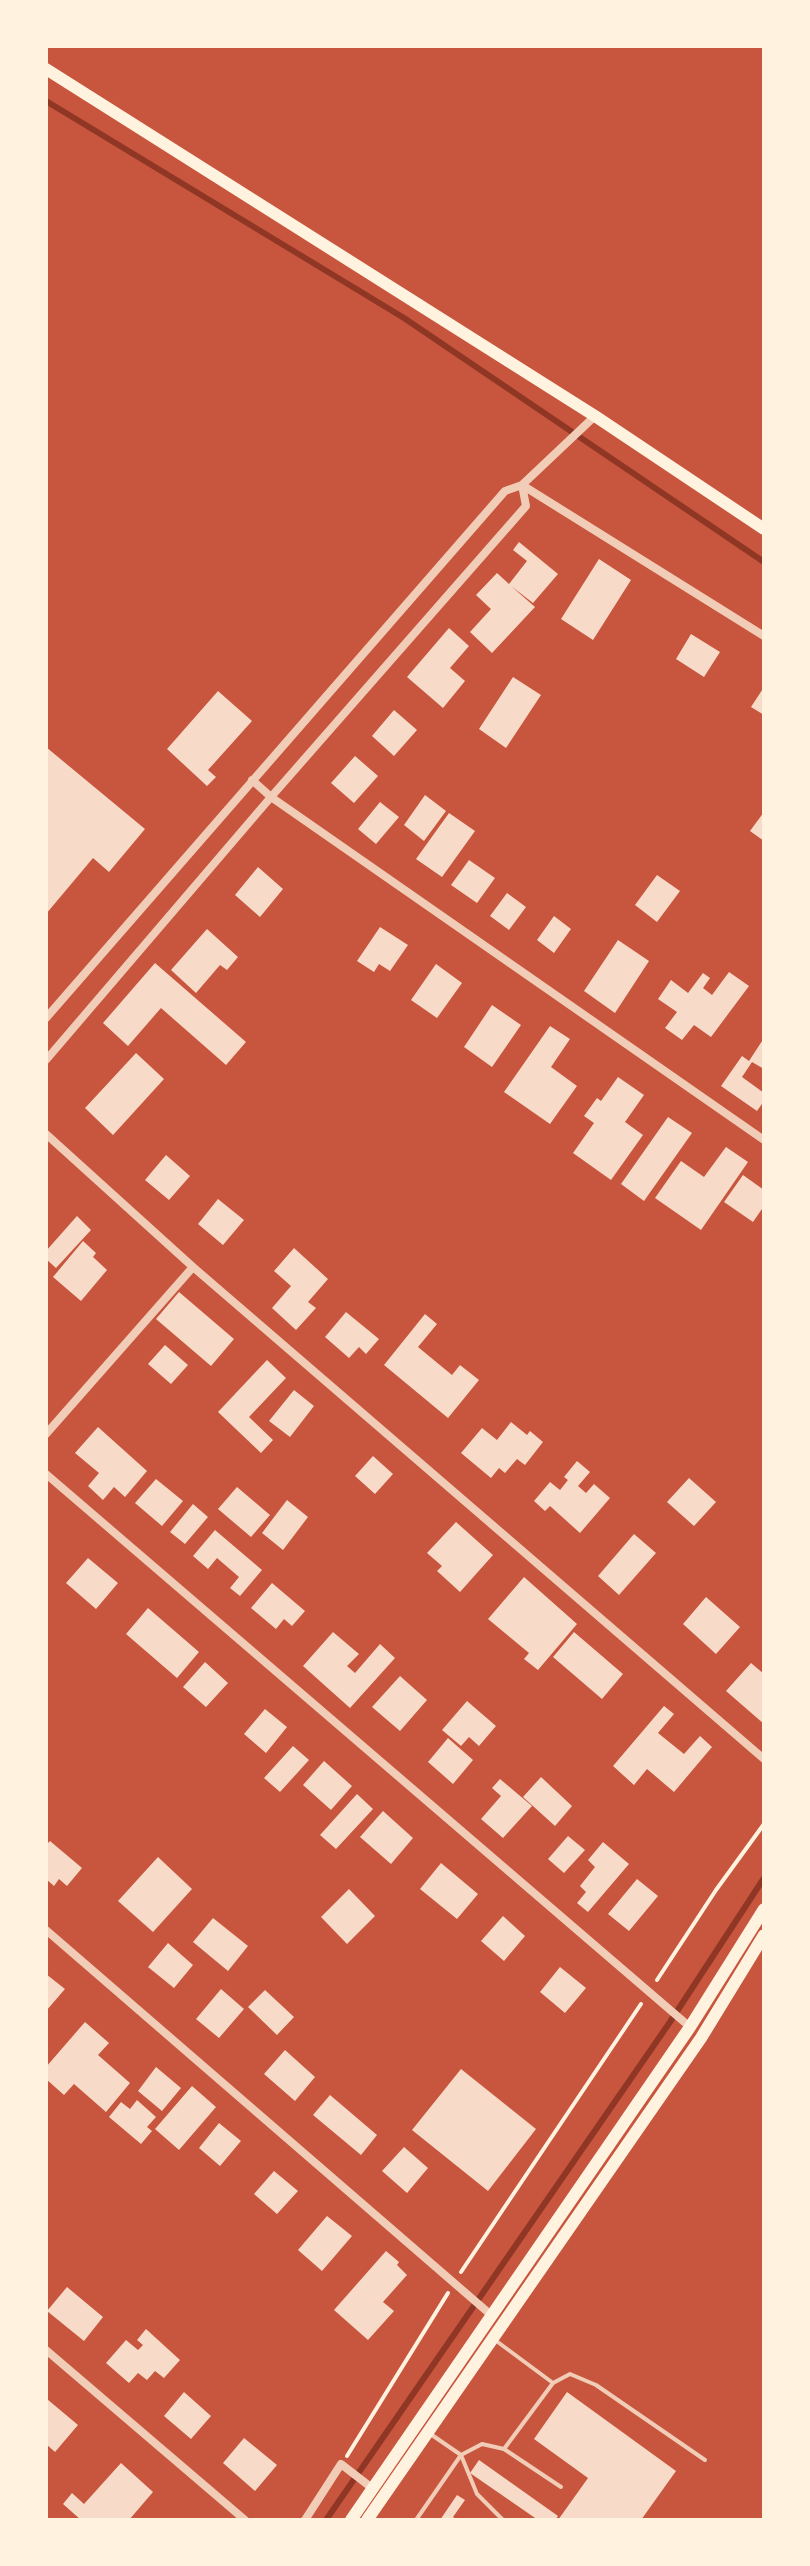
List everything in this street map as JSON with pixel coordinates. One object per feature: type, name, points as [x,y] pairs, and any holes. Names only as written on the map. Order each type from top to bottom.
[{"type":"main road","points":[[46,69],[595,416],[764,529]]},
{"type":"main road","points":[[351,2520],[369,2485],[690,2027],[764,1909]]},
{"type":"main road","points":[[367,2520],[701,2038],[764,1935]]},
{"type":"street","points":[[46,1018],[505,491],[522,485],[595,416]]},
{"type":"street","points":[[522,485],[764,636]]},
{"type":"street","points":[[46,1060],[526,506],[522,485]]},
{"type":"street","points":[[252,780],[271,797],[764,1140]]},
{"type":"street","points":[[46,1134],[193,1267],[764,1759]]},
{"type":"street","points":[[46,1434],[193,1267]]},
{"type":"street","points":[[46,1474],[690,2027]]},
{"type":"street","points":[[46,1930],[488,2313]]},
{"type":"street","points":[[46,2350],[245,2520]]},
{"type":"street","points":[[305,2520],[341,2464],[369,2485]]},
{"type":"lane","points":[[493,2338],[553,2383]]},
{"type":"lane","points":[[504,2449],[553,2383],[570,2374],[596,2385],[705,2460]]},
{"type":"lane","points":[[428,2432],[461,2455],[477,2494],[503,2520]]},
{"type":"lane","points":[[416,2520],[461,2455],[482,2444],[504,2449],[561,2487]]},
{"type":"path","points":[[341,2464],[453,2284],[716,1890],[764,1824]]},
{"type":"building","points":[[519,542],[558,574],[533,603],[511,586],[535,607],[492,653],[470,632],[491,609],[476,595],[497,573],[509,584],[527,561],[513,550]]},
{"type":"building","points":[[599,559],[631,580],[593,640],[561,619]]},
{"type":"building","points":[[449,628],[469,646],[450,668],[465,681],[443,708],[407,677]]},
{"type":"building","points":[[691,634],[720,652],[704,677],[676,659]]},
{"type":"building","points":[[513,677],[541,695],[506,748],[479,729]]},
{"type":"building","points":[[764,687],[764,715],[751,707]]},
{"type":"building","points":[[218,691],[252,721],[208,770],[216,777],[207,786],[167,749]]},
{"type":"building","points":[[394,710],[417,730],[394,756],[372,736]]},
{"type":"building","points":[[46,747],[145,829],[109,872],[93,858],[46,914]]},
{"type":"building","points":[[355,756],[378,776],[354,803],[331,783]]},
{"type":"building","points":[[425,795],[446,811],[424,841],[404,825]]},
{"type":"building","points":[[380,802],[399,817],[376,844],[358,829]]},
{"type":"building","points":[[764,812],[764,841],[750,831]]},
{"type":"building","points":[[449,813],[475,831],[442,877],[416,859]]},
{"type":"building","points":[[469,860],[495,878],[477,903],[451,885]]},
{"type":"building","points":[[258,867],[283,889],[260,917],[235,895]]},
{"type":"building","points":[[657,875],[680,891],[657,922],[635,905]]},
{"type":"building","points":[[507,893],[526,907],[509,930],[490,916]]},
{"type":"building","points":[[554,916],[571,929],[554,953],[537,940]]},
{"type":"building","points":[[380,927],[408,945],[390,971],[379,964],[374,972],[357,961]]},
{"type":"building","points":[[207,929],[238,957],[227,970],[220,965],[196,993],[171,970]]},
{"type":"building","points":[[618,940],[649,961],[615,1013],[584,991]]},
{"type":"building","points":[[155,963],[246,1042],[226,1065],[161,1008],[128,1046],[103,1023]]},
{"type":"building","points":[[436,964],[462,983],[437,1018],[411,1000]]},
{"type":"building","points":[[729,972],[749,986],[711,1037],[694,1025],[682,1040],[665,1028],[677,1012],[658,999],[671,980],[688,993],[703,973],[710,978],[703,988],[712,995]]},
{"type":"building","points":[[492,1005],[521,1025],[492,1067],[464,1047]]},
{"type":"building","points":[[550,1026],[570,1039],[551,1067],[577,1086],[550,1124],[504,1092]]},
{"type":"building","points":[[764,1038],[764,1069],[752,1062],[742,1077],[764,1093],[764,1101],[757,1111],[721,1086],[742,1056],[749,1061]]},
{"type":"building","points":[[136,1053],[164,1079],[113,1135],[85,1108]]},
{"type":"building","points":[[618,1077],[644,1095],[625,1122],[643,1135],[611,1180],[573,1153],[594,1123],[584,1116],[597,1098],[601,1101]]},
{"type":"building","points":[[668,1117],[692,1133],[644,1201],[621,1184]]},
{"type":"building","points":[[726,1147],[748,1162],[701,1230],[655,1198],[681,1161],[704,1177]]},
{"type":"building","points":[[166,1155],[190,1176],[169,1200],[145,1180]]},
{"type":"building","points":[[743,1175],[764,1190],[764,1206],[753,1222],[724,1202]]},
{"type":"building","points":[[218,1199],[244,1220],[223,1245],[198,1224]]},
{"type":"building","points":[[77,1216],[91,1230],[56,1268],[46,1259],[46,1251]]},
{"type":"building","points":[[83,1241],[96,1253],[93,1257],[107,1270],[81,1301],[53,1277]]},
{"type":"building","points":[[294,1248],[328,1279],[308,1302],[316,1308],[296,1330],[272,1308],[291,1286],[274,1271]]},
{"type":"building","points":[[179,1292],[234,1339],[211,1366],[156,1319]]},
{"type":"building","points":[[346,1312],[379,1339],[366,1354],[359,1347],[349,1358],[325,1337]]},
{"type":"building","points":[[425,1314],[437,1324],[418,1347],[452,1375],[460,1365],[479,1380],[448,1418],[384,1365]]},
{"type":"building","points":[[165,1345],[188,1365],[171,1384],[148,1364]]},
{"type":"building","points":[[267,1360],[286,1378],[249,1417],[273,1440],[261,1453],[218,1412]]},
{"type":"building","points":[[294,1390],[314,1406],[290,1437],[269,1421]]},
{"type":"building","points":[[511,1422],[527,1435],[530,1431],[543,1442],[525,1465],[517,1459],[505,1473],[499,1468],[491,1478],[461,1453],[482,1428],[497,1440]]},
{"type":"building","points":[[98,1427],[147,1471],[125,1497],[114,1487],[103,1500],[88,1486],[99,1473],[75,1453]]},
{"type":"building","points":[[373,1456],[393,1474],[375,1494],[355,1476]]},
{"type":"building","points":[[577,1461],[590,1472],[578,1486],[586,1493],[594,1484],[610,1498],[580,1533],[550,1506],[545,1511],[534,1501],[550,1482],[560,1490],[568,1480],[564,1477]]},
{"type":"building","points":[[689,1478],[716,1502],[694,1526],[667,1502]]},
{"type":"building","points":[[156,1479],[183,1501],[162,1526],[135,1503]]},
{"type":"building","points":[[237,1487],[270,1515],[251,1537],[218,1509]]},
{"type":"building","points":[[287,1500],[308,1517],[283,1550],[262,1533]]},
{"type":"building","points":[[193,1504],[208,1517],[185,1544],[170,1532]]},
{"type":"building","points":[[456,1522],[493,1555],[460,1592],[437,1571],[442,1566],[427,1553]]},
{"type":"building","points":[[215,1530],[262,1570],[240,1596],[230,1588],[239,1577],[217,1558],[208,1569],[193,1556]]},
{"type":"building","points":[[634,1534],[656,1553],[619,1595],[598,1576]]},
{"type":"building","points":[[88,1558],[118,1583],[96,1609],[66,1583]]},
{"type":"building","points":[[524,1577],[577,1624],[538,1670],[524,1659],[529,1653],[488,1619]]},
{"type":"building","points":[[272,1583],[305,1611],[292,1626],[284,1619],[276,1629],[251,1608]]},
{"type":"building","points":[[706,1597],[740,1627],[716,1654],[683,1624]]},
{"type":"building","points":[[148,1608],[199,1652],[177,1678],[126,1634]]},
{"type":"building","points":[[333,1632],[359,1654],[347,1666],[355,1673],[380,1644],[395,1658],[350,1708],[303,1666]]},
{"type":"building","points":[[574,1632],[623,1674],[602,1699],[553,1657]]},
{"type":"building","points":[[205,1662],[228,1683],[206,1707],[183,1687]]},
{"type":"building","points":[[751,1663],[764,1674],[764,1724],[726,1691]]},
{"type":"building","points":[[400,1676],[427,1700],[400,1731],[372,1707]]},
{"type":"building","points":[[467,1701],[496,1726],[479,1746],[469,1737],[461,1746],[442,1730]]},
{"type":"building","points":[[664,1706],[674,1714],[658,1733],[684,1754],[700,1736],[712,1747],[674,1792],[647,1769],[634,1785],[613,1766]]},
{"type":"building","points":[[265,1709],[287,1727],[266,1753],[244,1734]]},
{"type":"building","points":[[448,1738],[473,1760],[453,1784],[428,1762]]},
{"type":"building","points":[[293,1746],[309,1760],[280,1792],[264,1778]]},
{"type":"building","points":[[324,1761],[352,1786],[331,1810],[303,1785]]},
{"type":"building","points":[[541,1777],[572,1806],[555,1826],[523,1797]]},
{"type":"building","points":[[500,1779],[532,1806],[503,1838],[481,1819],[501,1796],[492,1788]]},
{"type":"building","points":[[357,1794],[373,1809],[336,1849],[320,1835]]},
{"type":"building","points":[[383,1811],[413,1838],[391,1864],[360,1837]]},
{"type":"building","points":[[568,1836],[585,1850],[564,1873],[548,1859]]},
{"type":"building","points":[[50,1841],[82,1868],[67,1886],[59,1879],[54,1886],[46,1879],[46,1845]]},
{"type":"building","points":[[603,1842],[629,1864],[588,1912],[577,1903],[586,1892],[580,1886],[595,1867],[588,1860]]},
{"type":"building","points":[[158,1857],[192,1889],[153,1932],[118,1901]]},
{"type":"building","points":[[441,1863],[478,1894],[457,1919],[420,1889]]},
{"type":"building","points":[[637,1879],[658,1896],[629,1931],[608,1914]]},
{"type":"building","points":[[349,1889],[375,1916],[347,1944],[321,1917]]},
{"type":"building","points":[[503,1916],[525,1936],[504,1961],[481,1941]]},
{"type":"building","points":[[213,1918],[248,1946],[228,1971],[193,1942]]},
{"type":"building","points":[[168,1943],[193,1965],[174,1988],[148,1967]]},
{"type":"building","points":[[560,1967],[586,1988],[565,2013],[540,1992]]},
{"type":"building","points":[[46,1974],[65,1989],[46,2011]]},
{"type":"building","points":[[221,1989],[244,2009],[219,2038],[196,2019]]},
{"type":"building","points":[[265,1990],[294,2017],[277,2035],[248,2007]]},
{"type":"building","points":[[85,2022],[109,2043],[98,2055],[130,2083],[106,2112],[74,2084],[64,2095],[46,2079],[46,2067]]},
{"type":"building","points":[[285,2050],[315,2077],[295,2101],[264,2074]]},
{"type":"building","points":[[156,2067],[181,2088],[162,2111],[138,2091]]},
{"type":"building","points":[[461,2069],[536,2129],[488,2191],[412,2130]]},
{"type":"building","points":[[192,2086],[216,2107],[179,2150],[155,2129]]},
{"type":"building","points":[[330,2095],[377,2135],[361,2155],[313,2115]]},
{"type":"building","points":[[137,2100],[156,2117],[147,2127],[152,2131],[141,2144],[109,2117],[121,2102],[130,2109]]},
{"type":"building","points":[[219,2123],[241,2141],[220,2166],[199,2148]]},
{"type":"building","points":[[404,2147],[428,2168],[407,2193],[382,2171]]},
{"type":"building","points":[[274,2171],[298,2191],[277,2214],[254,2194]]},
{"type":"building","points":[[327,2216],[352,2236],[322,2271],[298,2250]]},
{"type":"building","points":[[386,2251],[399,2262],[397,2265],[407,2275],[383,2302],[394,2311],[368,2340],[334,2310]]},
{"type":"building","points":[[67,2287],[103,2317],[84,2341],[47,2311]]},
{"type":"building","points":[[146,2329],[180,2360],[164,2378],[155,2371],[147,2380],[138,2373],[129,2383],[106,2363],[126,2340],[138,2350],[143,2345],[137,2340]]},
{"type":"building","points":[[184,2392],[211,2416],[191,2439],[164,2416]]},
{"type":"building","points":[[567,2392],[676,2471],[641,2520],[558,2520],[588,2478],[534,2439]]},
{"type":"building","points":[[47,2399],[78,2425],[55,2452],[46,2444]]},
{"type":"building","points":[[244,2438],[277,2465],[255,2491],[223,2463]]},
{"type":"building","points":[[479,2460],[558,2516],[555,2520],[538,2520],[470,2473]]},
{"type":"building","points":[[121,2463],[153,2492],[129,2520],[81,2520],[63,2504],[72,2493],[84,2504]]},
{"type":"building","points":[[457,2495],[465,2500],[453,2517],[457,2520],[440,2520]]},
{"type":"waterway","points":[[46,101],[404,318],[764,562]]},
{"type":"waterway","points":[[326,2520],[670,2022],[764,1878]]}]
